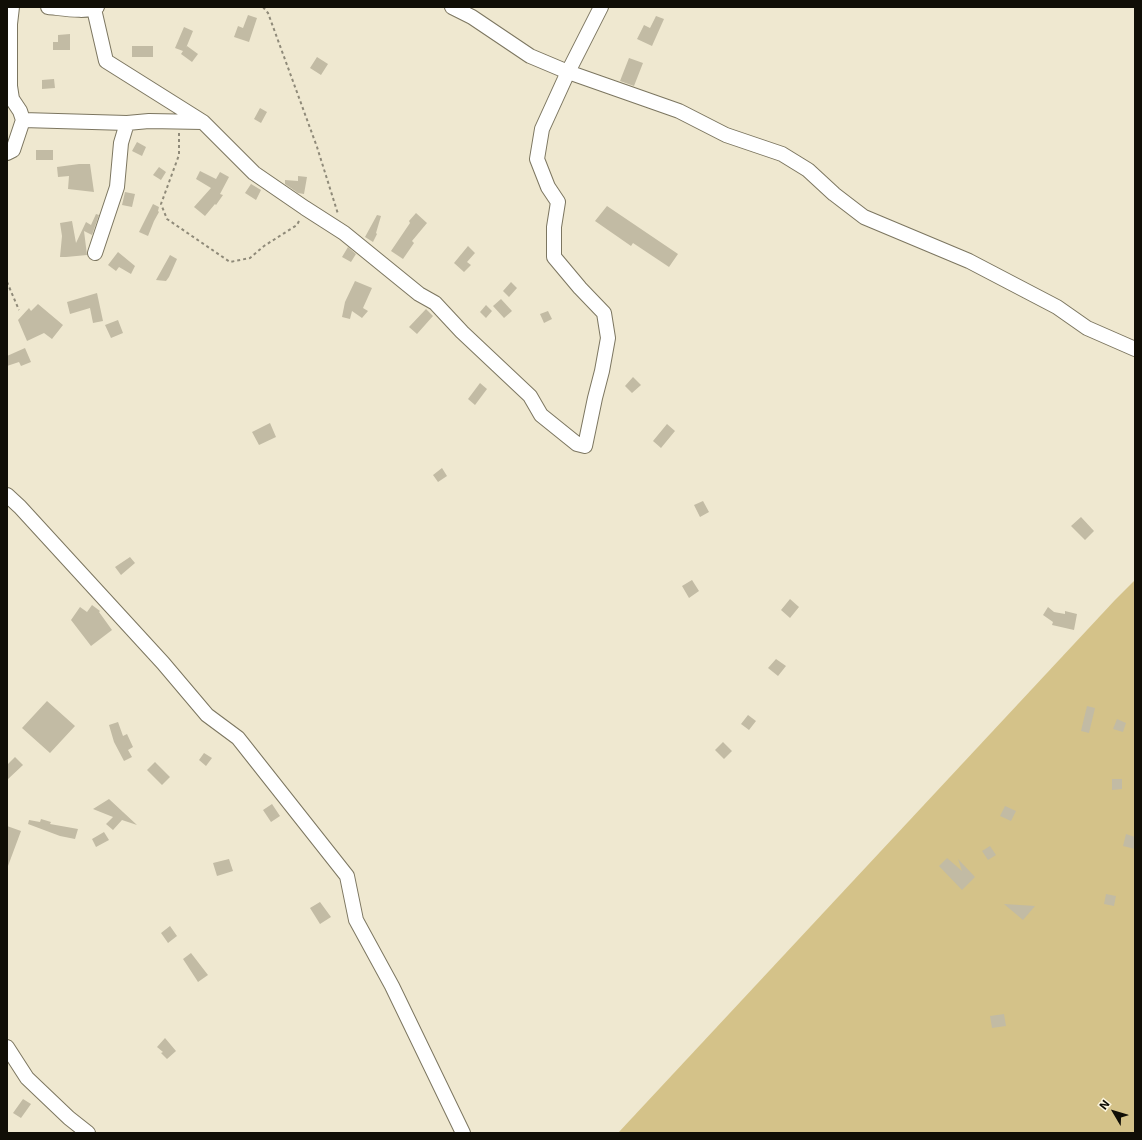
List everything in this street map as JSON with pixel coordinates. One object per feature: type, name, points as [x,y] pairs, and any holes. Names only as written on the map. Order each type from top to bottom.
[{"type":"street","points":[[7,153],[13,150],[23,120],[12,99],[10,86],[12,7]]},
{"type":"street","points":[[48,7],[75,10],[96,8],[106,61],[203,122],[254,173],[344,233],[419,294],[435,303],[462,332],[530,396],[541,415],[577,444],[585,446],[608,338],[604,313],[580,288],[554,257],[554,227],[558,202],[548,187],[537,159],[542,129],[568,72],[601,7]]},
{"type":"street","points":[[452,7],[472,17],[530,56],[568,72],[664,105],[726,135],[782,154],[808,170],[834,194],[864,217],[969,261],[1057,307],[1087,328],[1135,349]]},
{"type":"street","points":[[23,120],[127,123],[180,121],[203,122]]},
{"type":"street","points":[[95,253],[117,187],[121,143],[127,123]]},
{"type":"street","points":[[7,495],[20,507],[143,641],[207,715],[238,738],[347,876],[356,920],[392,986],[463,1133]]},
{"type":"street","points":[[7,1047],[27,1078],[69,1118],[88,1133]]},
{"type":"path","points":[[263,7],[268,13],[317,147],[344,233]]},
{"type":"path","points":[[180,121],[179,155],[160,204],[167,219],[230,262],[250,258],[264,246],[297,226],[305,208]]},
{"type":"path","points":[[7,282],[19,310]]},
{"type":"shaded area","points":[[1135,580],[1135,1133],[618,1133],[1115,600]]},
{"type":"building","points":[[248,15],[257,18],[249,42],[234,37],[238,26],[243,28]]},
{"type":"building","points":[[656,16],[664,19],[652,46],[637,39],[644,25],[650,28]]},
{"type":"building","points":[[184,27],[193,31],[186,48],[187,46],[198,54],[192,62],[181,54],[183,51],[175,48]]},
{"type":"building","points":[[70,34],[70,50],[53,50],[53,42],[58,42],[58,35]]},
{"type":"building","points":[[132,46],[153,46],[153,57],[132,57]]},
{"type":"building","points":[[317,57],[328,64],[321,75],[310,68]]},
{"type":"building","points":[[629,58],[643,63],[634,86],[620,81]]},
{"type":"building","points":[[54,79],[55,88],[42,89],[42,80]]},
{"type":"building","points":[[260,108],[267,112],[261,123],[254,119]]},
{"type":"building","points":[[137,142],[146,147],[142,156],[132,151]]},
{"type":"building","points":[[36,150],[53,150],[53,160],[36,160]]},
{"type":"building","points":[[90,164],[94,192],[68,189],[69,176],[58,177],[57,167]]},
{"type":"building","points":[[159,167],[166,172],[161,180],[153,175]]},
{"type":"building","points":[[200,171],[216,179],[220,172],[229,177],[220,194],[223,195],[205,216],[194,207],[211,188],[196,179]]},
{"type":"building","points":[[298,176],[307,177],[304,194],[298,193],[285,184],[285,180],[298,181]]},
{"type":"building","points":[[251,184],[261,190],[256,200],[245,193]]},
{"type":"building","points":[[125,192],[135,194],[132,207],[122,205]]},
{"type":"building","points":[[153,204],[159,207],[159,212],[148,236],[139,232]]},
{"type":"building","points":[[607,206],[678,254],[669,267],[633,243],[631,246],[595,221]]},
{"type":"building","points":[[416,213],[427,223],[412,241],[414,243],[403,259],[391,251],[410,223],[409,221]]},
{"type":"building","points":[[96,214],[99,215],[92,235],[84,231],[87,255],[60,257],[62,236],[60,223],[72,221],[76,243],[86,222],[91,225]]},
{"type":"building","points":[[377,215],[381,216],[377,234],[373,242],[365,237]]},
{"type":"building","points":[[468,246],[475,253],[467,262],[471,265],[464,272],[454,263]]},
{"type":"building","points":[[348,247],[356,254],[351,262],[342,257]]},
{"type":"building","points":[[118,252],[135,266],[131,274],[119,267],[116,271],[108,265]]},
{"type":"building","points":[[170,255],[177,259],[169,277],[166,281],[156,280]]},
{"type":"building","points":[[355,281],[372,288],[363,308],[368,311],[362,318],[352,311],[350,319],[342,317],[345,302]]},
{"type":"building","points":[[511,282],[517,288],[509,297],[503,291]]},
{"type":"building","points":[[97,293],[103,321],[93,323],[90,308],[70,314],[67,302]]},
{"type":"building","points":[[501,299],[512,311],[504,318],[493,306]]},
{"type":"building","points":[[38,304],[63,325],[52,339],[44,333],[27,341],[18,320],[29,308],[31,311]]},
{"type":"building","points":[[486,305],[492,311],[486,318],[480,312]]},
{"type":"building","points":[[426,309],[433,316],[417,334],[409,327]]},
{"type":"building","points":[[548,311],[552,319],[544,323],[540,314]]},
{"type":"building","points":[[118,320],[123,333],[111,338],[105,325]]},
{"type":"building","points":[[25,348],[31,362],[21,366],[19,362],[7,366],[7,356]]},
{"type":"building","points":[[633,377],[641,385],[632,393],[625,386]]},
{"type":"building","points":[[480,383],[487,389],[475,405],[468,399]]},
{"type":"building","points":[[270,423],[276,437],[259,445],[252,432]]},
{"type":"building","points":[[667,424],[675,431],[661,448],[653,441]]},
{"type":"building","points":[[442,468],[447,476],[438,482],[433,475]]},
{"type":"building","points":[[703,501],[709,512],[700,517],[694,505]]},
{"type":"building","points":[[1081,517],[1094,531],[1085,540],[1071,526]]},
{"type":"building","points":[[130,557],[135,563],[121,575],[115,567]]},
{"type":"building","points":[[692,580],[699,591],[689,598],[682,586]]},
{"type":"building","points":[[790,599],[799,607],[790,618],[781,610]]},
{"type":"building","points":[[92,605],[100,611],[99,612],[112,630],[91,646],[71,620],[80,607],[87,612]]},
{"type":"building","points":[[1048,607],[1054,612],[1065,614],[1065,611],[1077,614],[1074,630],[1052,625],[1053,622],[1043,615]]},
{"type":"building","points":[[776,659],[786,666],[778,676],[768,668]]},
{"type":"building","points":[[47,701],[75,726],[50,753],[22,728]]},
{"type":"building","points":[[1087,706],[1095,708],[1089,733],[1081,731]]},
{"type":"building","points":[[748,715],[756,721],[749,730],[741,724]]},
{"type":"building","points":[[1117,719],[1126,723],[1123,732],[1113,729]]},
{"type":"building","points":[[118,722],[123,736],[127,734],[133,747],[128,750],[132,757],[124,761],[114,742],[109,725]]},
{"type":"building","points":[[723,742],[732,751],[724,759],[715,750]]},
{"type":"building","points":[[204,753],[212,758],[206,766],[199,760]]},
{"type":"building","points":[[15,757],[23,765],[7,780],[7,765]]},
{"type":"building","points":[[155,762],[170,777],[162,785],[147,770]]},
{"type":"building","points":[[1112,779],[1122,779],[1122,789],[1112,790]]},
{"type":"building","points":[[109,799],[137,825],[122,820],[113,830],[106,824],[113,817],[93,809]]},
{"type":"building","points":[[272,804],[280,816],[271,822],[263,810]]},
{"type":"building","points":[[1005,806],[1016,811],[1011,821],[1000,816]]},
{"type":"building","points":[[41,819],[51,822],[50,824],[78,829],[75,839],[60,836],[28,824],[29,820],[40,822]]},
{"type":"building","points":[[7,826],[21,831],[8,866],[7,866]]},
{"type":"building","points":[[104,832],[109,840],[96,847],[92,839]]},
{"type":"building","points":[[1126,834],[1135,837],[1135,849],[1123,846]]},
{"type":"building","points":[[990,846],[996,855],[988,860],[982,851]]},
{"type":"building","points":[[947,858],[962,871],[958,859],[975,877],[962,890],[939,866]]},
{"type":"building","points":[[229,859],[233,871],[217,876],[213,863]]},
{"type":"building","points":[[1106,894],[1116,896],[1114,906],[1104,904]]},
{"type":"building","points":[[320,902],[331,917],[320,924],[310,908]]},
{"type":"building","points":[[1004,904],[1035,906],[1023,920]]},
{"type":"building","points":[[170,926],[177,936],[168,943],[161,933]]},
{"type":"building","points":[[191,953],[208,975],[198,982],[183,959]]},
{"type":"building","points":[[1004,1014],[1006,1026],[992,1028],[990,1016]]},
{"type":"building","points":[[165,1038],[176,1051],[167,1059],[161,1053],[163,1052],[157,1047]]},
{"type":"building","points":[[23,1099],[31,1104],[21,1118],[13,1113]]}]
